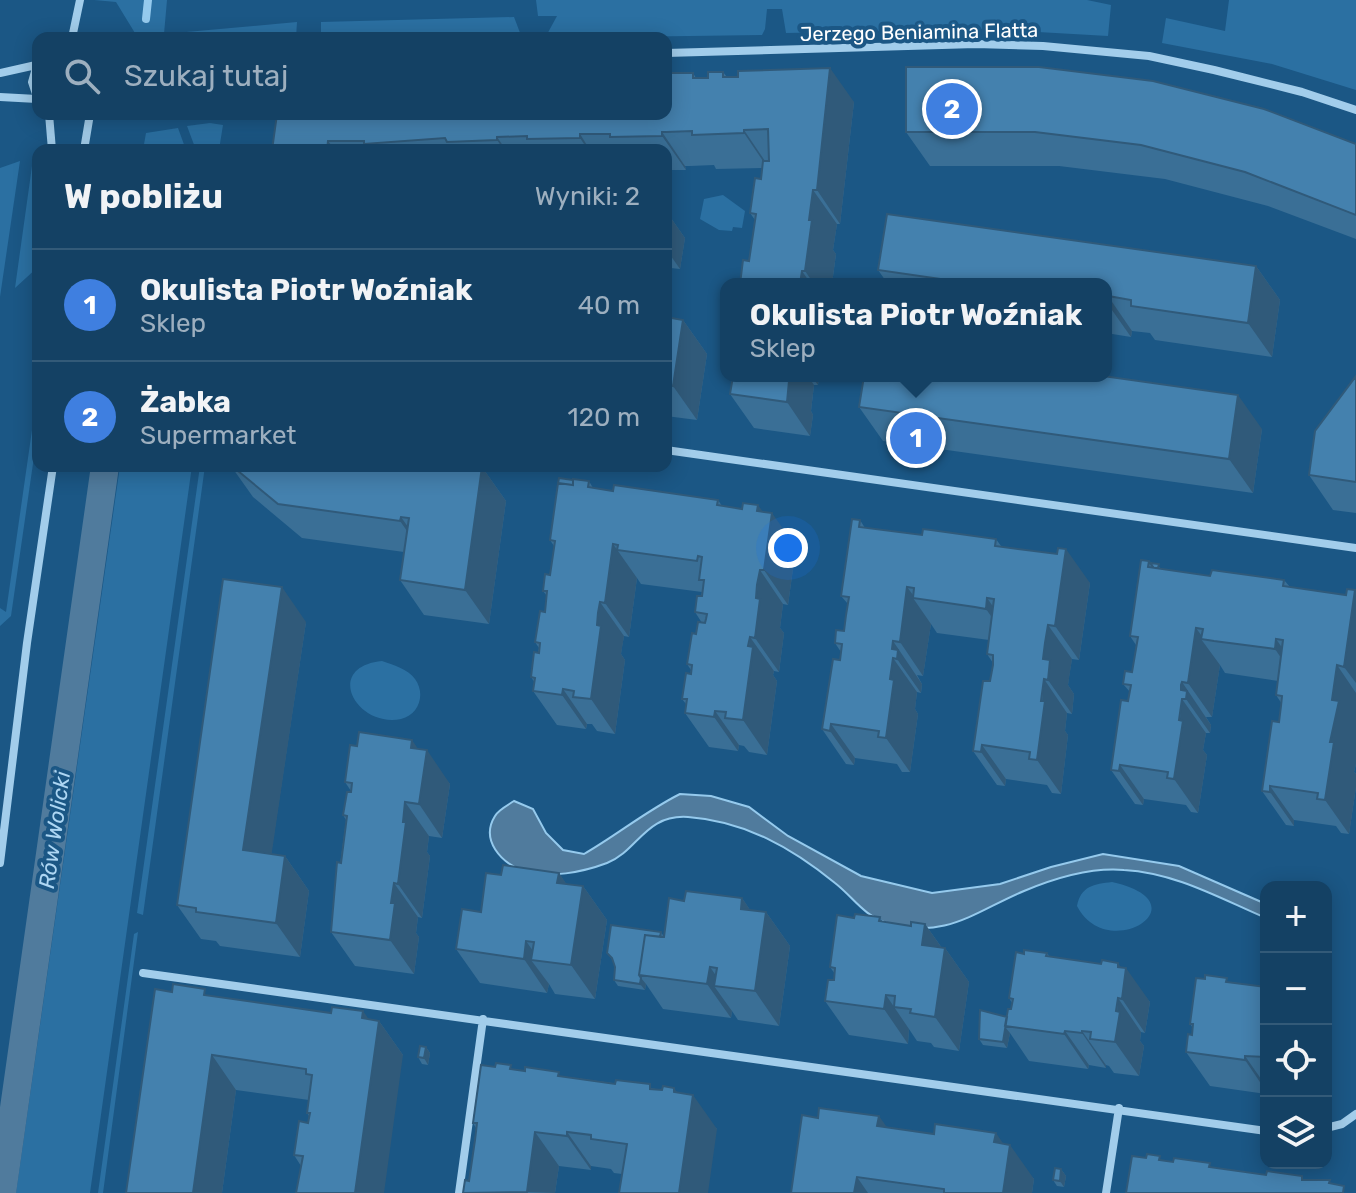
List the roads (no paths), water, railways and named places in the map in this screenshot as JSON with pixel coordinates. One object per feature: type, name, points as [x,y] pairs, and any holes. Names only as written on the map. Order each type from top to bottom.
[{"type":"street","points":[[73,32],[80,0]]},
{"type":"street","name":"Jerzego Beniamina Flatta","points":[[672,53],[976,44],[1043,46],[1149,56],[1302,92],[1356,110]]},
{"type":"street","points":[[0,73],[32,64]]},
{"type":"street","points":[[0,97],[32,99]]},
{"type":"street","points":[[50,120],[52,144]]},
{"type":"street","points":[[85,144],[89,120]]},
{"type":"street","points":[[672,451],[1356,548]]},
{"type":"street","points":[[0,863],[52,472]]},
{"type":"street","points":[[143,973],[1260,1130]]},
{"type":"street","points":[[459,1193],[483,1019]]},
{"type":"street","points":[[1106,1193],[1119,1108]]},
{"type":"street","points":[[1332,1126],[1342,1124],[1356,1114]]},
{"type":"waterway","name":"Rów Wolicki","points":[[146,19],[148,0]]},
{"type":"waterway","name":"Rów Wolicki","points":[[2,1193],[104,472]]},
{"type":"place","name":"Żabka","points":[[952,109]]},
{"type":"place","name":"Okulista Piotr Woźniak","points":[[916,438]]}]
